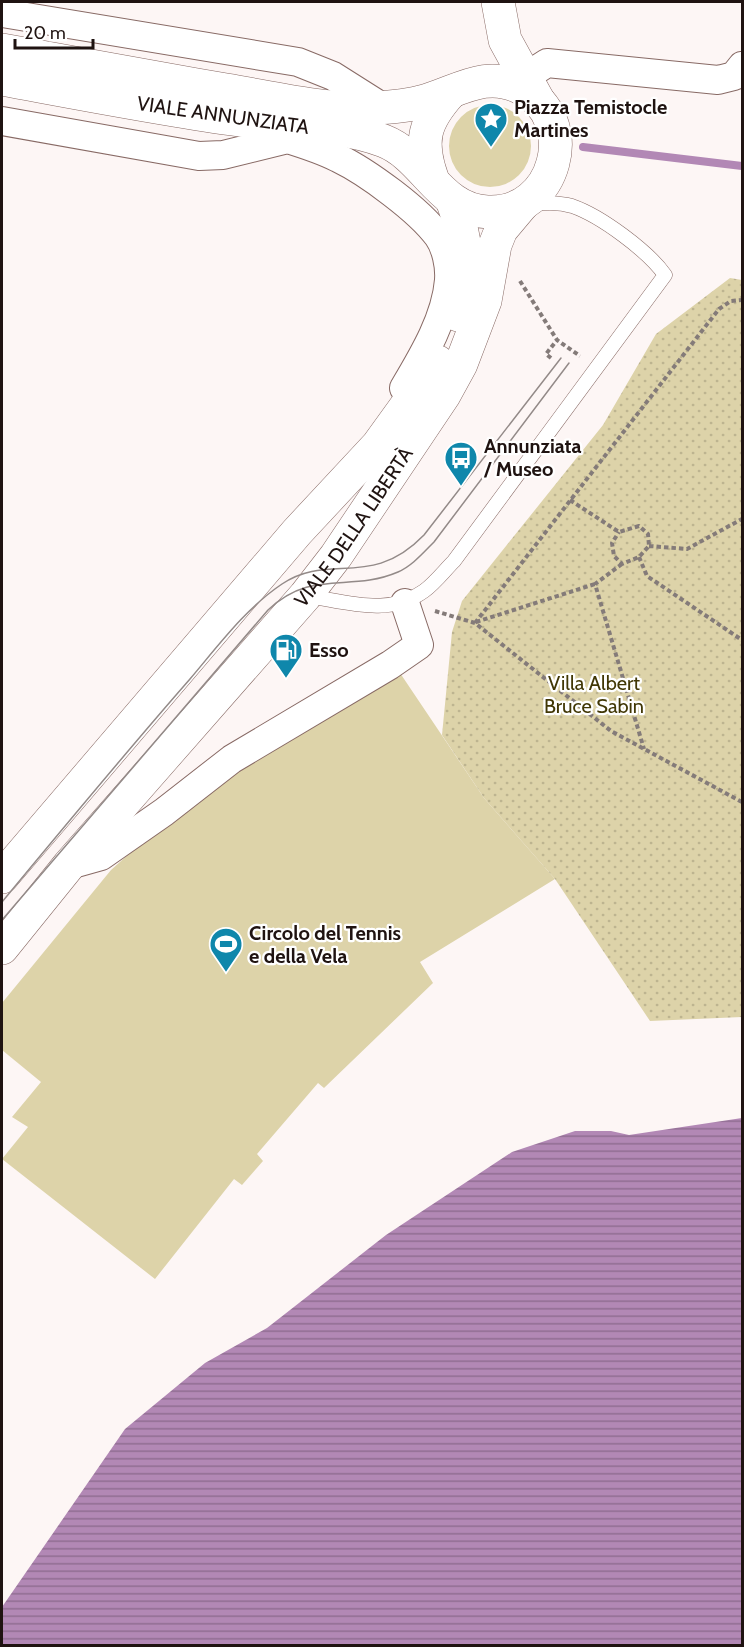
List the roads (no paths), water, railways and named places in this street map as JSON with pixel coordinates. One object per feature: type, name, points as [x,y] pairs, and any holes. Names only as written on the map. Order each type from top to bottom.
[{"type":"main road","points":[[498,2],[506,40],[533,91]]},
{"type":"main road","points":[[442,189],[424,156],[425,132],[434,110],[495,61],[506,40]]},
{"type":"main road","name":"VIALE ANNUNZIATA","points":[[2,50],[286,100],[358,108],[417,103],[488,80],[509,83],[528,92],[533,91],[549,116],[557,149],[554,166],[547,182],[536,195],[504,211],[486,212],[468,209],[442,189],[406,152],[375,138],[234,119],[2,80]]},
{"type":"main road","name":"VIALE DELLA LIBERTÀ","points":[[2,877],[297,532],[378,445],[422,387],[453,333],[463,300],[468,254],[462,225],[442,189]]},
{"type":"main road","name":"VIALE DELLA LIBERTÀ","points":[[2,948],[69,865],[305,596],[342,546],[444,395],[461,364],[485,301],[495,245],[501,230],[522,204]]},
{"type":"street","points":[[2,13],[298,62],[333,76],[382,107]]},
{"type":"street","points":[[533,91],[546,63],[718,80],[734,76],[742,66]]},
{"type":"street","points":[[234,119],[284,140],[337,157],[380,185],[424,220],[439,237],[449,267],[446,294],[423,355],[402,392],[341,485]]},
{"type":"street","name":"VIALE ANNUNZIATA","points":[[2,121],[199,156],[223,155],[284,140]]},
{"type":"street","points":[[69,865],[101,856],[164,812],[232,759],[390,665],[419,645],[405,603]]},
{"type":"lane","points":[[305,596],[385,608],[405,603],[426,590],[454,561],[665,275],[656,262],[587,212],[553,203],[522,204]]},
{"type":"waterway","points":[[583,147],[742,166]]},
{"type":"tram line","points":[[2,902],[222,641],[256,604],[282,584],[299,575],[368,566],[405,552],[424,535],[561,358]]},
{"type":"tram line","points":[[2,920],[268,610],[284,597],[300,589],[380,578],[398,572],[413,563],[434,542],[569,363]]},
{"type":"place","name":"Piazza Temistocle Martines","points":[[491,148]]},
{"type":"place","name":"Annunziata / Museo","points":[[461,487]]},
{"type":"place","name":"Esso","points":[[286,679]]},
{"type":"place","name":"Circolo del Tennis e della Vela","points":[[226,973]]},
{"type":"park label","name":"Villa Albert Bruce Sabin","points":[[594,694]]}]
